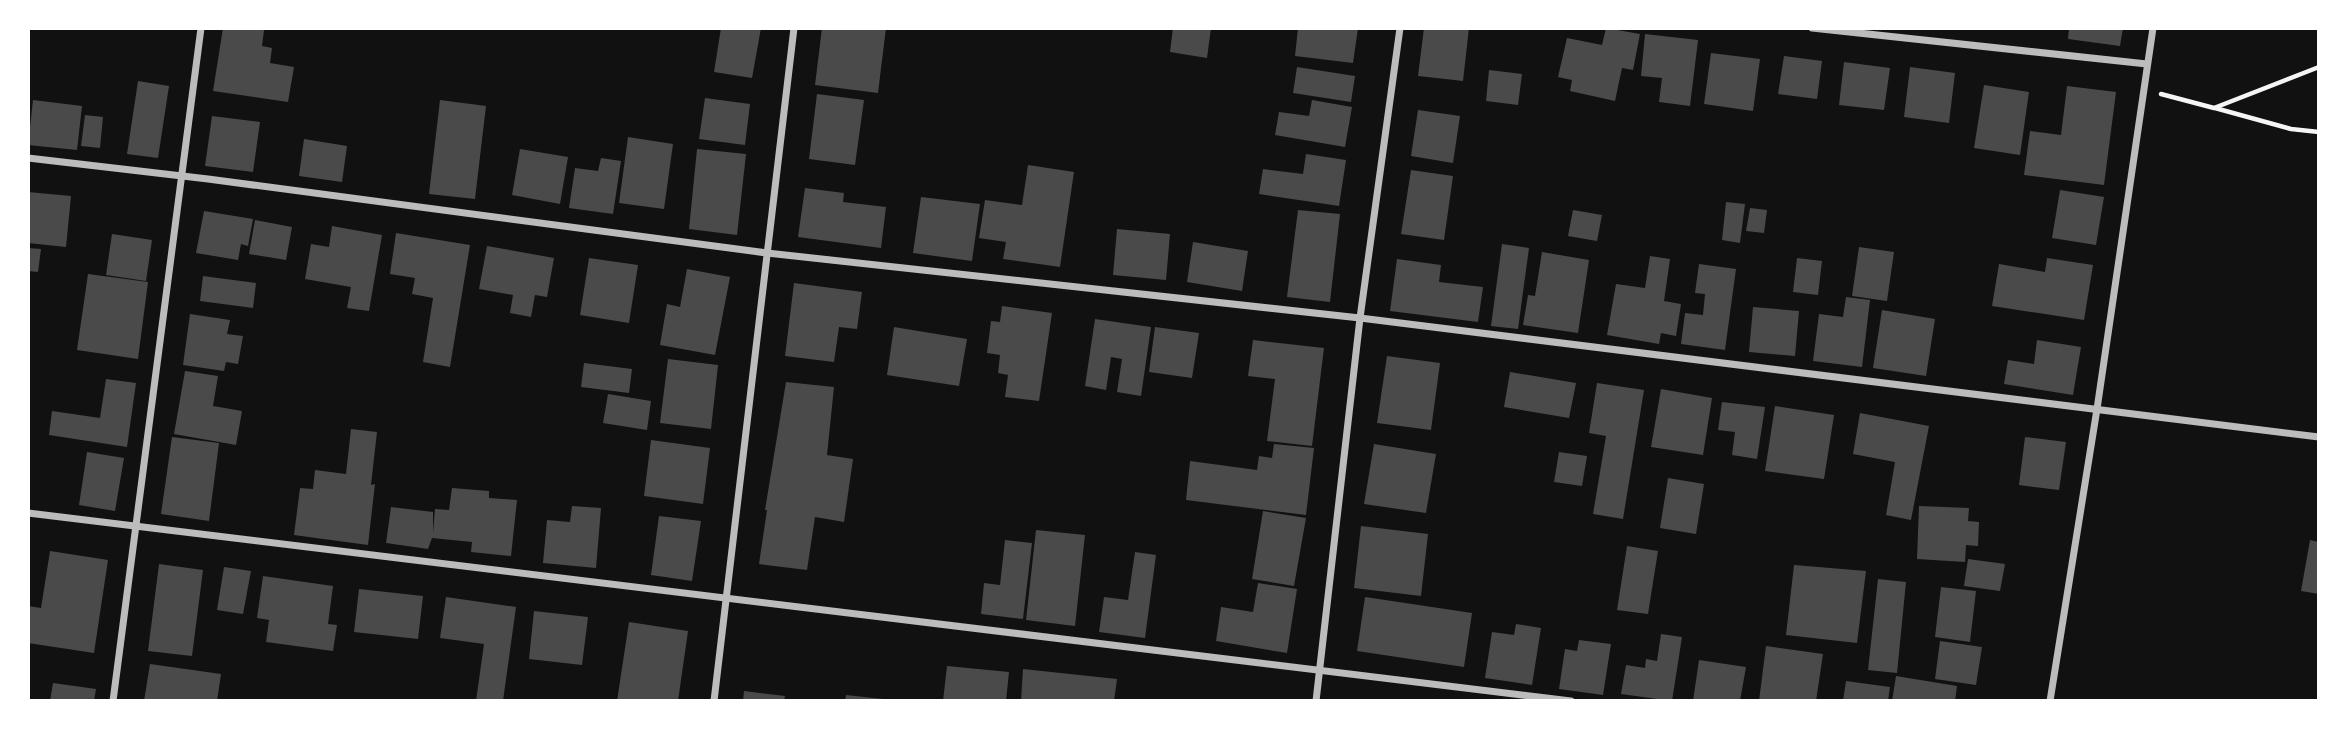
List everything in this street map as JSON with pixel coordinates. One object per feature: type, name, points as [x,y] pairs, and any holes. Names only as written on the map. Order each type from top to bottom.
[{"type":"street","points":[[113,701],[201,28]]},
{"type":"street","points":[[714,701],[794,28]]},
{"type":"street","points":[[1316,701],[1360,318],[1400,28]]},
{"type":"street","points":[[1812,28],[2147,64]]},
{"type":"street","points":[[2050,701],[2097,409],[2153,28]]},
{"type":"street","points":[[28,158],[767,253],[1360,318],[2319,437]]},
{"type":"street","points":[[28,513],[1572,701]]},
{"type":"path","points":[[2214,108],[2319,67]]},
{"type":"path","points":[[2144,89],[2291,130],[2319,132]]},
{"type":"building","points":[[223,28],[264,30],[262,46],[272,48],[270,63],[294,67],[288,102],[213,91]]},
{"type":"building","points":[[721,28],[761,28],[752,78],[714,72]]},
{"type":"building","points":[[822,28],[886,28],[878,93],[815,85]]},
{"type":"building","points":[[1173,28],[1211,28],[1207,58],[1170,52]]},
{"type":"building","points":[[1298,28],[1358,28],[1353,63],[1295,56]]},
{"type":"building","points":[[1424,28],[1469,28],[1463,81],[1418,76]]},
{"type":"building","points":[[1606,28],[1640,34],[1633,70],[1622,68],[1615,101],[1570,91],[1572,80],[1558,77],[1567,38],[1602,45]]},
{"type":"building","points":[[2069,28],[2123,28],[2120,46],[2068,39]]},
{"type":"building","points":[[1645,34],[1698,40],[1690,106],[1659,102],[1662,78],[1641,76]]},
{"type":"building","points":[[1711,53],[1760,59],[1753,111],[1704,104]]},
{"type":"building","points":[[1784,56],[1822,61],[1817,99],[1778,94]]},
{"type":"building","points":[[1844,62],[1890,68],[1884,110],[1839,105]]},
{"type":"building","points":[[1297,67],[1355,76],[1351,102],[1293,93]]},
{"type":"building","points":[[1910,67],[1955,73],[1949,123],[1904,117]]},
{"type":"building","points":[[1489,70],[1522,74],[1518,105],[1486,101]]},
{"type":"building","points":[[138,81],[169,86],[158,158],[127,154]]},
{"type":"building","points":[[1984,85],[2029,92],[2020,155],[1974,148]]},
{"type":"building","points":[[2067,86],[2116,92],[2104,185],[2024,175],[2030,131],[2061,135]]},
{"type":"building","points":[[817,94],[864,100],[855,165],[809,159]]},
{"type":"building","points":[[705,98],[750,104],[745,145],[699,139]]},
{"type":"building","points":[[33,100],[82,106],[77,150],[28,145]]},
{"type":"building","points":[[440,100],[486,106],[475,199],[429,194]]},
{"type":"building","points":[[1312,100],[1352,107],[1345,147],[1275,135],[1279,112],[1309,116]]},
{"type":"building","points":[[1418,110],[1460,116],[1453,163],[1411,156]]},
{"type":"building","points":[[85,115],[103,117],[100,148],[81,146]]},
{"type":"building","points":[[212,116],[260,122],[253,172],[205,166]]},
{"type":"building","points":[[628,137],[673,144],[664,209],[619,203]]},
{"type":"building","points":[[304,139],[347,146],[342,182],[299,176]]},
{"type":"building","points":[[520,149],[568,157],[560,204],[512,195]]},
{"type":"building","points":[[697,149],[746,154],[737,235],[689,229]]},
{"type":"building","points":[[1306,154],[1346,160],[1339,206],[1259,194],[1263,169],[1303,174]]},
{"type":"building","points":[[601,158],[621,161],[613,214],[569,208],[575,168],[598,171]]},
{"type":"building","points":[[1028,165],[1074,172],[1060,267],[1003,259],[1006,242],[979,238],[985,200],[1022,205]]},
{"type":"building","points":[[1411,170],[1453,176],[1444,240],[1401,234]]},
{"type":"building","points":[[805,188],[844,193],[843,202],[886,207],[881,248],[798,237]]},
{"type":"building","points":[[2060,190],[2104,197],[2096,245],[2052,238]]},
{"type":"building","points":[[28,192],[71,196],[66,247],[28,243]]},
{"type":"building","points":[[921,197],[980,204],[972,261],[913,253]]},
{"type":"building","points":[[1726,202],[1745,204],[1740,243],[1722,240]]},
{"type":"building","points":[[1750,208],[1767,210],[1764,233],[1746,231]]},
{"type":"building","points":[[1298,210],[1340,214],[1330,302],[1287,297]]},
{"type":"building","points":[[1573,210],[1602,215],[1597,241],[1568,236]]},
{"type":"building","points":[[204,211],[253,219],[248,246],[241,244],[238,260],[196,253]]},
{"type":"building","points":[[255,220],[292,227],[286,260],[249,254]]},
{"type":"building","points":[[332,226],[382,235],[369,311],[347,308],[351,287],[305,279],[311,244],[329,247]]},
{"type":"building","points":[[1117,229],[1170,234],[1166,280],[1113,275]]},
{"type":"building","points":[[396,233],[470,245],[450,367],[423,362],[433,298],[412,294],[415,278],[390,274]]},
{"type":"building","points":[[112,234],[152,240],[146,281],[106,275]]},
{"type":"building","points":[[1193,242],[1248,251],[1242,291],[1187,282]]},
{"type":"building","points":[[1502,244],[1529,248],[1518,329],[1491,326]]},
{"type":"building","points":[[487,246],[554,258],[547,297],[535,295],[531,317],[510,313],[513,295],[479,289]]},
{"type":"building","points":[[1859,247],[1894,252],[1887,301],[1852,296]]},
{"type":"building","points":[[28,248],[41,249],[38,272],[28,271]]},
{"type":"building","points":[[1542,252],[1589,260],[1578,333],[1523,325],[1528,295],[1535,296]]},
{"type":"building","points":[[1650,256],[1670,259],[1664,301],[1681,304],[1676,336],[1661,333],[1659,344],[1607,335],[1616,284],[1645,288]]},
{"type":"building","points":[[589,258],[638,265],[629,323],[580,315]]},
{"type":"building","points":[[1797,258],[1822,261],[1818,295],[1793,292]]},
{"type":"building","points":[[2047,258],[2093,265],[2084,320],[1992,306],[1999,264],[2045,272]]},
{"type":"building","points":[[1397,259],[1441,265],[1439,282],[1483,287],[1478,322],[1390,311]]},
{"type":"building","points":[[1699,264],[1736,269],[1725,350],[1681,344],[1685,313],[1703,315],[1705,294],[1695,293]]},
{"type":"building","points":[[687,269],[730,277],[715,355],[660,345],[667,304],[680,307]]},
{"type":"building","points":[[88,274],[148,282],[138,359],[77,350]]},
{"type":"building","points":[[203,276],[256,283],[253,308],[200,301]]},
{"type":"building","points":[[794,283],[862,292],[857,329],[839,327],[834,362],[785,356]]},
{"type":"building","points":[[1846,297],[1870,300],[1862,367],[1813,361],[1819,314],[1843,317]]},
{"type":"building","points":[[1002,306],[1052,313],[1039,401],[1005,397],[1008,375],[998,373],[1000,355],[987,353],[991,321],[1000,322]]},
{"type":"building","points":[[1753,307],[1799,311],[1795,356],[1749,352]]},
{"type":"building","points":[[1882,310],[1935,319],[1926,376],[1873,368]]},
{"type":"building","points":[[190,314],[230,320],[227,334],[243,336],[238,364],[226,362],[224,371],[183,365]]},
{"type":"building","points":[[1095,319],[1151,327],[1141,396],[1117,392],[1122,359],[1111,357],[1106,390],[1085,386]]},
{"type":"building","points":[[894,327],[967,339],[959,386],[887,375]]},
{"type":"building","points":[[1155,327],[1199,333],[1192,378],[1149,372]]},
{"type":"building","points":[[1253,340],[1324,348],[1312,446],[1267,441],[1275,379],[1248,376]]},
{"type":"building","points":[[2037,340],[2081,347],[2073,395],[2004,384],[2008,360],[2034,364]]},
{"type":"building","points":[[1387,356],[1440,363],[1431,430],[1377,423]]},
{"type":"building","points":[[668,359],[718,365],[711,429],[660,423]]},
{"type":"building","points":[[584,363],[632,369],[629,393],[581,387]]},
{"type":"building","points":[[185,371],[218,376],[213,406],[242,411],[236,445],[174,434]]},
{"type":"building","points":[[1510,372],[1576,383],[1569,418],[1504,407]]},
{"type":"building","points":[[106,379],[136,383],[127,447],[49,435],[52,411],[100,418]]},
{"type":"building","points":[[786,382],[834,387],[827,455],[853,459],[844,522],[815,517],[807,570],[759,564]]},
{"type":"building","points":[[1597,383],[1644,390],[1623,519],[1593,514],[1606,436],[1589,433]]},
{"type":"building","points":[[1661,389],[1712,398],[1703,455],[1651,447]]},
{"type":"building","points":[[608,394],[651,401],[647,430],[603,423]]},
{"type":"building","points":[[1722,402],[1765,407],[1757,459],[1732,455],[1735,432],[1718,430]]},
{"type":"building","points":[[1775,406],[1834,415],[1824,479],[1765,471]]},
{"type":"building","points":[[1860,413],[1929,426],[1911,520],[1886,515],[1895,462],[1853,454]]},
{"type":"building","points":[[351,429],[377,432],[371,485],[375,484],[368,545],[294,535],[300,488],[313,489],[315,470],[346,474]]},
{"type":"building","points":[[172,437],[219,443],[209,521],[161,514]]},
{"type":"building","points":[[2025,437],[2066,442],[2059,490],[2019,485]]},
{"type":"building","points":[[651,440],[710,448],[703,504],[644,496]]},
{"type":"building","points":[[1274,444],[1314,448],[1306,515],[1186,500],[1190,461],[1257,470],[1259,456],[1272,458]]},
{"type":"building","points":[[1374,444],[1436,454],[1426,513],[1364,504]]},
{"type":"building","points":[[87,452],[124,458],[115,511],[79,505]]},
{"type":"building","points":[[1559,452],[1587,456],[1582,486],[1554,482]]},
{"type":"building","points":[[1668,478],[1704,484],[1696,534],[1660,528]]},
{"type":"building","points":[[452,488],[489,491],[489,498],[517,500],[511,556],[471,552],[472,542],[432,538],[428,549],[386,543],[391,507],[433,512],[433,533],[435,509],[449,510]]},
{"type":"building","points":[[572,506],[601,508],[596,568],[543,563],[547,520],[570,522]]},
{"type":"building","points":[[1919,506],[1969,508],[1968,521],[1979,522],[1978,546],[1966,545],[1965,562],[1917,559]]},
{"type":"building","points":[[1263,511],[1306,518],[1294,586],[1252,579]]},
{"type":"building","points":[[659,516],[701,521],[692,581],[651,575]]},
{"type":"building","points":[[1361,526],[1428,534],[1421,596],[1354,588]]},
{"type":"building","points":[[1036,530],[1085,535],[1075,626],[1026,620]]},
{"type":"building","points":[[1005,540],[1032,543],[1023,619],[981,614],[984,583],[1000,585]]},
{"type":"building","points":[[2310,540],[2319,542],[2319,594],[2301,591]]},
{"type":"building","points":[[1627,546],[1658,551],[1648,614],[1617,610]]},
{"type":"building","points":[[50,551],[108,560],[94,653],[28,643],[28,606],[41,608]]},
{"type":"building","points":[[1135,552],[1156,555],[1145,638],[1099,632],[1104,597],[1128,600]]},
{"type":"building","points":[[1968,559],[2005,564],[2000,591],[1964,586]]},
{"type":"building","points":[[159,564],[203,570],[192,656],[148,651]]},
{"type":"building","points":[[1794,565],[1866,571],[1857,643],[1786,635]]},
{"type":"building","points":[[224,567],[251,571],[243,614],[217,610]]},
{"type":"building","points":[[263,576],[333,586],[328,624],[337,625],[333,651],[266,642],[269,620],[257,618]]},
{"type":"building","points":[[1878,579],[1906,582],[1897,673],[1868,670]]},
{"type":"building","points":[[1258,583],[1297,589],[1287,653],[1216,641],[1221,607],[1253,612]]},
{"type":"building","points":[[1941,587],[1976,591],[1970,642],[1935,637]]},
{"type":"building","points":[[359,589],[423,596],[418,639],[354,632]]},
{"type":"building","points":[[446,597],[516,607],[503,701],[476,701],[484,644],[440,638]]},
{"type":"building","points":[[1365,597],[1472,613],[1464,667],[1357,651]]},
{"type":"building","points":[[534,611],[588,617],[582,665],[529,659]]},
{"type":"building","points":[[629,622],[688,631],[678,701],[617,701]]},
{"type":"building","points":[[1516,624],[1541,628],[1532,685],[1485,678],[1492,632],[1514,635]]},
{"type":"building","points":[[1661,634],[1682,637],[1672,701],[1621,694],[1626,665],[1645,668],[1646,659],[1657,661]]},
{"type":"building","points":[[1579,640],[1611,644],[1603,695],[1559,689],[1565,649],[1577,651]]},
{"type":"building","points":[[1940,641],[1982,647],[1976,685],[1935,679]]},
{"type":"building","points":[[1766,646],[1823,654],[1816,701],[1759,701]]},
{"type":"building","points":[[1699,660],[1746,667],[1740,701],[1693,701]]},
{"type":"building","points":[[150,664],[221,674],[217,701],[144,701]]},
{"type":"building","points":[[947,666],[1009,672],[1006,701],[943,701]]},
{"type":"building","points":[[1023,669],[1117,679],[1114,701],[1021,701]]},
{"type":"building","points":[[1896,676],[1957,686],[1955,701],[1892,701]]},
{"type":"building","points":[[1846,681],[1890,687],[1888,701],[1843,701]]},
{"type":"building","points":[[53,683],[96,689],[94,701],[50,701]]},
{"type":"building","points":[[744,691],[785,696],[784,701],[743,701]]},
{"type":"building","points":[[846,695],[883,699],[883,701],[845,701]]}]
